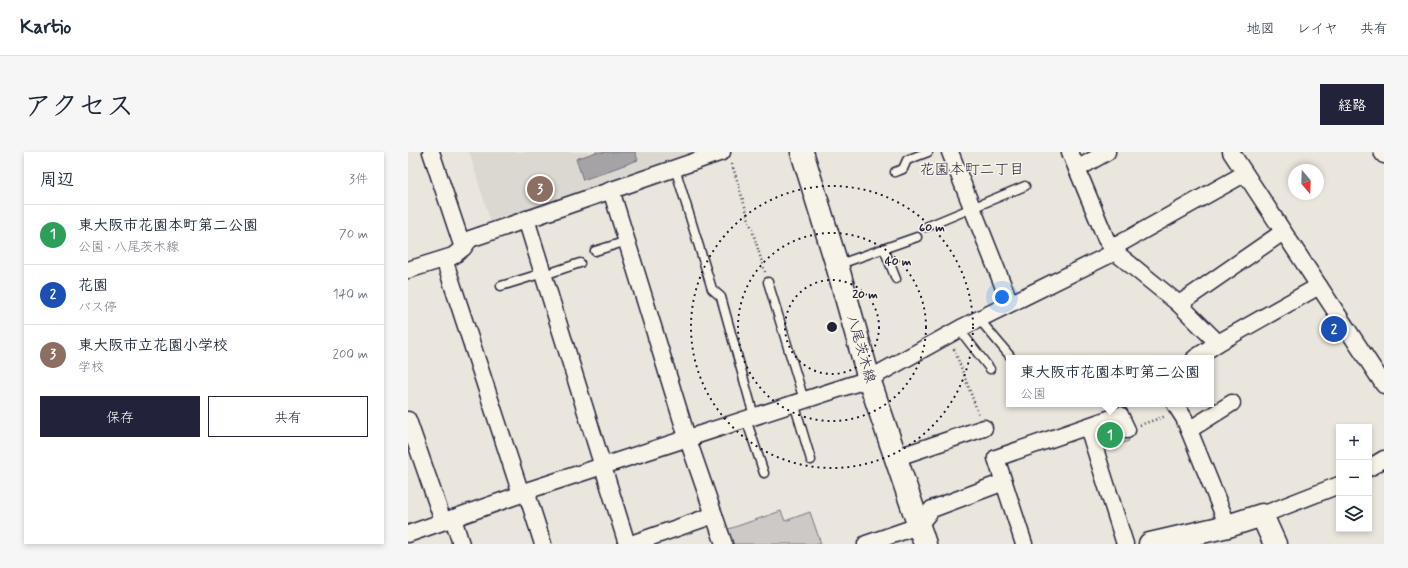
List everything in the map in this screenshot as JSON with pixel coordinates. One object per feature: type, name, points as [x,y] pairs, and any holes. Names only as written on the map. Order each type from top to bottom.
[{"type":"main road","name":"八尾茨木線","points":[[802,152],[837,265],[869,379],[921,535]]},
{"type":"main road","points":[[1151,544],[1228,526],[1262,515],[1275,544]]},
{"type":"street","points":[[431,152],[463,248]]},
{"type":"street","points":[[950,152],[1010,303]]},
{"type":"street","points":[[1070,152],[1106,239],[1113,250],[1179,304],[1218,343]]},
{"type":"street","points":[[1077,169],[1107,152]]},
{"type":"street","points":[[1231,152],[1244,174],[1384,385]]},
{"type":"street","points":[[408,270],[453,256],[463,248],[470,239],[675,168],[726,156]]},
{"type":"street","points":[[408,534],[523,492],[869,379],[954,332],[1113,250],[1244,174]]},
{"type":"street","points":[[611,190],[688,437],[724,544]]},
{"type":"street","points":[[526,219],[627,544]]},
{"type":"street","points":[[1179,304],[1283,232]]},
{"type":"street","points":[[444,258],[523,492],[543,544]]},
{"type":"street","points":[[1200,355],[1319,286]]},
{"type":"street","points":[[1189,430],[1232,403]]},
{"type":"street","points":[[1177,407],[1184,418],[1228,526]]},
{"type":"street","points":[[1024,544],[996,458],[1120,415],[1127,430]]},
{"type":"street","points":[[408,420],[448,520],[461,544]]},
{"type":"street","points":[[1088,427],[1126,544]]},
{"type":"street","points":[[895,458],[984,428]]},
{"type":"street","points":[[1372,466],[1384,459]]},
{"type":"street","points":[[866,544],[921,535],[932,509],[1004,482]]},
{"type":"street","points":[[1262,515],[1336,486]]},
{"type":"street","points":[[631,544],[714,515]]},
{"type":"lane","points":[[896,172],[903,169],[907,160],[928,152]]},
{"type":"lane","points":[[675,168],[712,289],[721,297],[764,473]]},
{"type":"lane","points":[[926,227],[1025,186]]},
{"type":"lane","points":[[837,265],[917,237]]},
{"type":"lane","points":[[595,251],[627,241]]},
{"type":"lane","points":[[884,249],[896,279]]},
{"type":"lane","points":[[501,286],[580,263]]},
{"type":"lane","points":[[768,282],[799,402],[810,460]]},
{"type":"lane","points":[[979,319],[1009,355]]},
{"type":"lane","points":[[954,332],[990,369]]},
{"type":"path","points":[[726,156],[768,282]]},
{"type":"path","points":[[954,332],[984,428]]},
{"type":"path","points":[[1127,430],[1177,407]]},
{"type":"shaded area","points":[[469,152],[705,152],[492,226]]},
{"type":"shaded area","points":[[596,152],[635,152],[638,160],[583,180],[576,159]]},
{"type":"shaded area","points":[[1120,419],[1129,441],[1099,451],[1091,429]]},
{"type":"shaded area","points":[[781,511],[785,521],[810,512],[821,544],[728,544],[723,531]]},
{"type":"place","name":"東大阪市立花園小学校","points":[[540,189]]},
{"type":"place","name":"花園","points":[[1334,329]]},
{"type":"place","name":"東大阪市花園本町第二公園","points":[[1110,435]]},
{"type":"district","name":"花園本町二丁目","points":[[972,170]]}]
